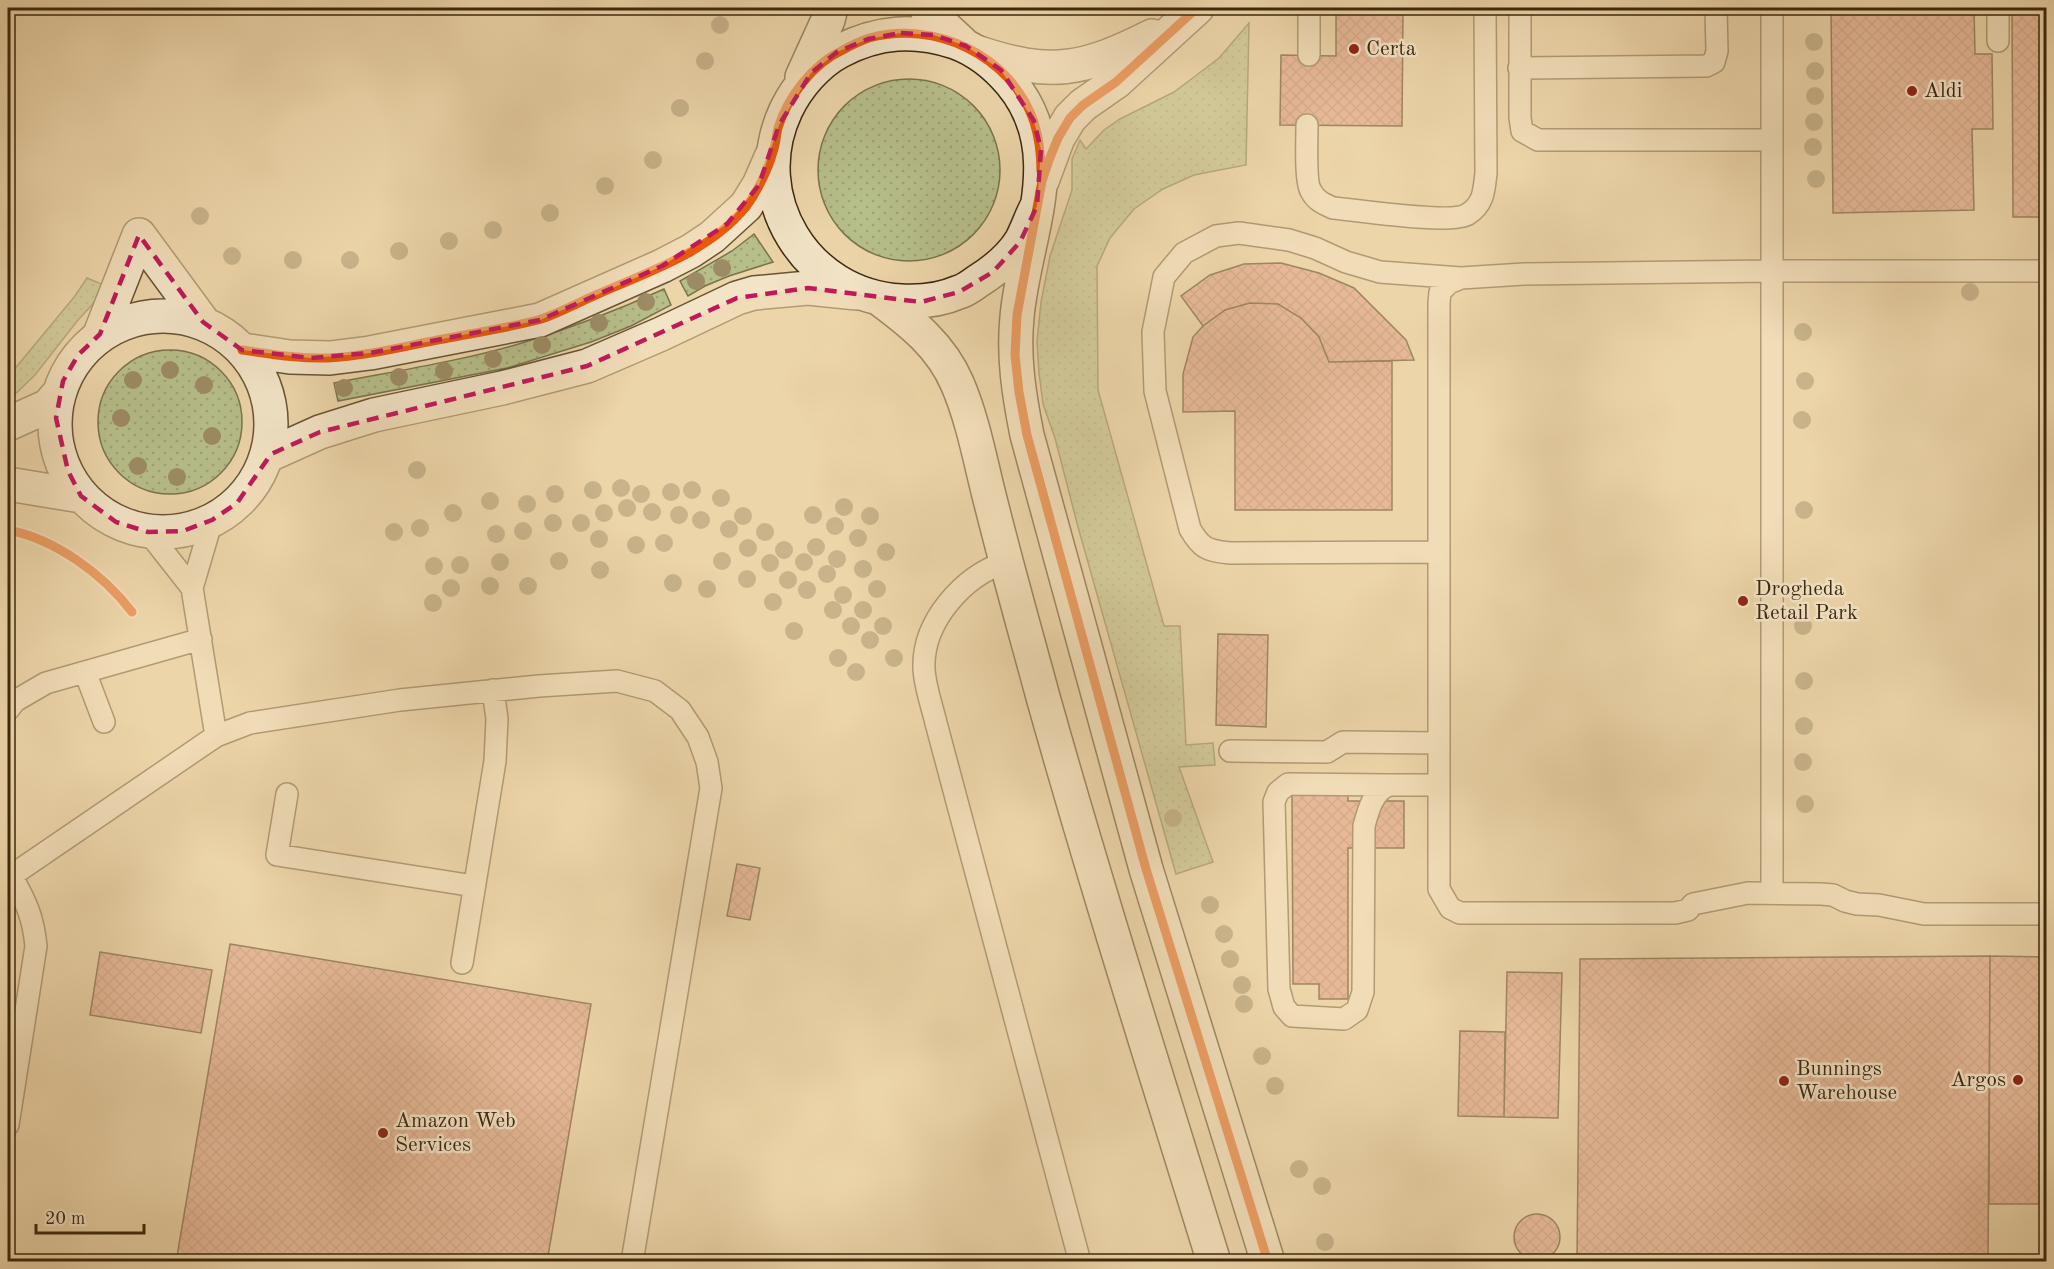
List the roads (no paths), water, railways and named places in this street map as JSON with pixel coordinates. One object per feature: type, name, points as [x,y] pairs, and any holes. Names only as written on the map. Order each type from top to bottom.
[{"type":"street","points":[[242,350],[290,357],[330,358],[370,353],[540,320],[662,266],[712,237],[746,206],[759,185],[773,153],[779,125],[810,62],[831,8]]},
{"type":"street","points":[[926,8],[971,49],[1001,70],[1020,94],[1034,121],[1041,150],[1039,194],[1017,325],[1016,355],[1019,392],[1027,435],[1146,869],[1268,1262]]},
{"type":"street","points":[[791,100],[811,73],[837,52],[868,39],[901,33],[934,35],[1006,62],[1030,67],[1078,66],[1125,50],[1193,11]]},
{"type":"street","points":[[271,454],[320,432],[374,415],[502,388],[587,366],[737,298],[754,293],[808,288],[921,302],[959,292],[993,272],[1020,242],[1058,138],[1070,118],[1083,105],[1116,82],[1193,11]]},
{"type":"street","points":[[773,153],[775,197],[792,237],[820,271],[909,321],[931,341],[946,360],[958,383],[969,416],[1006,562],[1073,804],[1214,1262]]},
{"type":"street","points":[[100,334],[139,235],[202,322]]},
{"type":"street","points":[[168,315],[202,322],[224,334],[242,350],[262,380],[271,414],[271,454],[237,502],[212,520],[183,531],[148,532],[116,522],[81,496],[68,471],[59,445],[56,418],[63,381],[78,355],[100,334],[132,319],[168,315]]},
{"type":"street","points":[[8,424],[48,406],[60,392]]},
{"type":"street","points":[[8,484],[81,496]]},
{"type":"lane","points":[[1309,55],[1310,8]]},
{"type":"lane","points":[[1307,125],[1309,189],[1322,203],[1333,208],[1447,219],[1467,216],[1483,197],[1486,173],[1485,8]]},
{"type":"lane","points":[[1520,8],[1520,118],[1522,131],[1538,140],[1772,140]]},
{"type":"lane","points":[[1520,68],[1706,66],[1714,62],[1717,51],[1716,8]]},
{"type":"lane","points":[[1772,8],[1772,893]]},
{"type":"lane","points":[[1998,8],[1998,41]]},
{"type":"lane","points":[[1439,552],[1230,553],[1213,551],[1199,545],[1190,529],[1155,392],[1153,333],[1164,277],[1184,253],[1216,236],[1239,233],[1289,240],[1315,248],[1346,262],[1380,272],[1461,278],[1524,274],[1772,271],[2046,271]]},
{"type":"lane","points":[[1461,278],[1449,283],[1440,292],[1439,303],[1439,888],[1450,908],[1460,913],[1675,913],[1688,910],[1693,904],[1748,893],[1772,893],[1833,895],[1857,904],[1879,905],[1924,915],[2046,914]]},
{"type":"lane","points":[[212,520],[192,588],[216,736]]},
{"type":"lane","points":[[148,532],[192,588]]},
{"type":"lane","points":[[1006,562],[991,567],[959,592],[932,630],[924,667],[936,723],[1080,1262]]},
{"type":"lane","points":[[8,710],[15,701],[46,683],[201,639]]},
{"type":"lane","points":[[85,672],[104,722]]},
{"type":"lane","points":[[8,1125],[36,946],[34,923],[26,902],[9,877],[216,736],[250,723],[400,700],[493,690],[617,681],[655,691],[680,710],[698,737],[707,762],[711,788],[632,1262]]},
{"type":"lane","points":[[462,963],[495,761],[497,719],[493,690]]},
{"type":"lane","points":[[1230,751],[1327,752],[1343,742],[1439,743]]},
{"type":"lane","points":[[1389,785],[1382,787],[1377,794],[1364,826],[1363,992],[1357,1010],[1344,1019],[1292,1016],[1284,1008],[1279,988],[1274,802],[1278,792],[1288,784],[1439,784]]},
{"type":"lane","points":[[287,794],[277,855],[474,886]]},
{"type":"place","name":"Certa","points":[[1354,49]]},
{"type":"place","name":"Aldi","points":[[1912,91]]},
{"type":"place","name":"Drogheda Retail Park","points":[[1743,601]]},
{"type":"place","name":"Argos","points":[[2018,1080]]},
{"type":"place","name":"Bunnings Warehouse","points":[[1784,1081]]},
{"type":"place","name":"Amazon Web Services","points":[[383,1133]]}]
